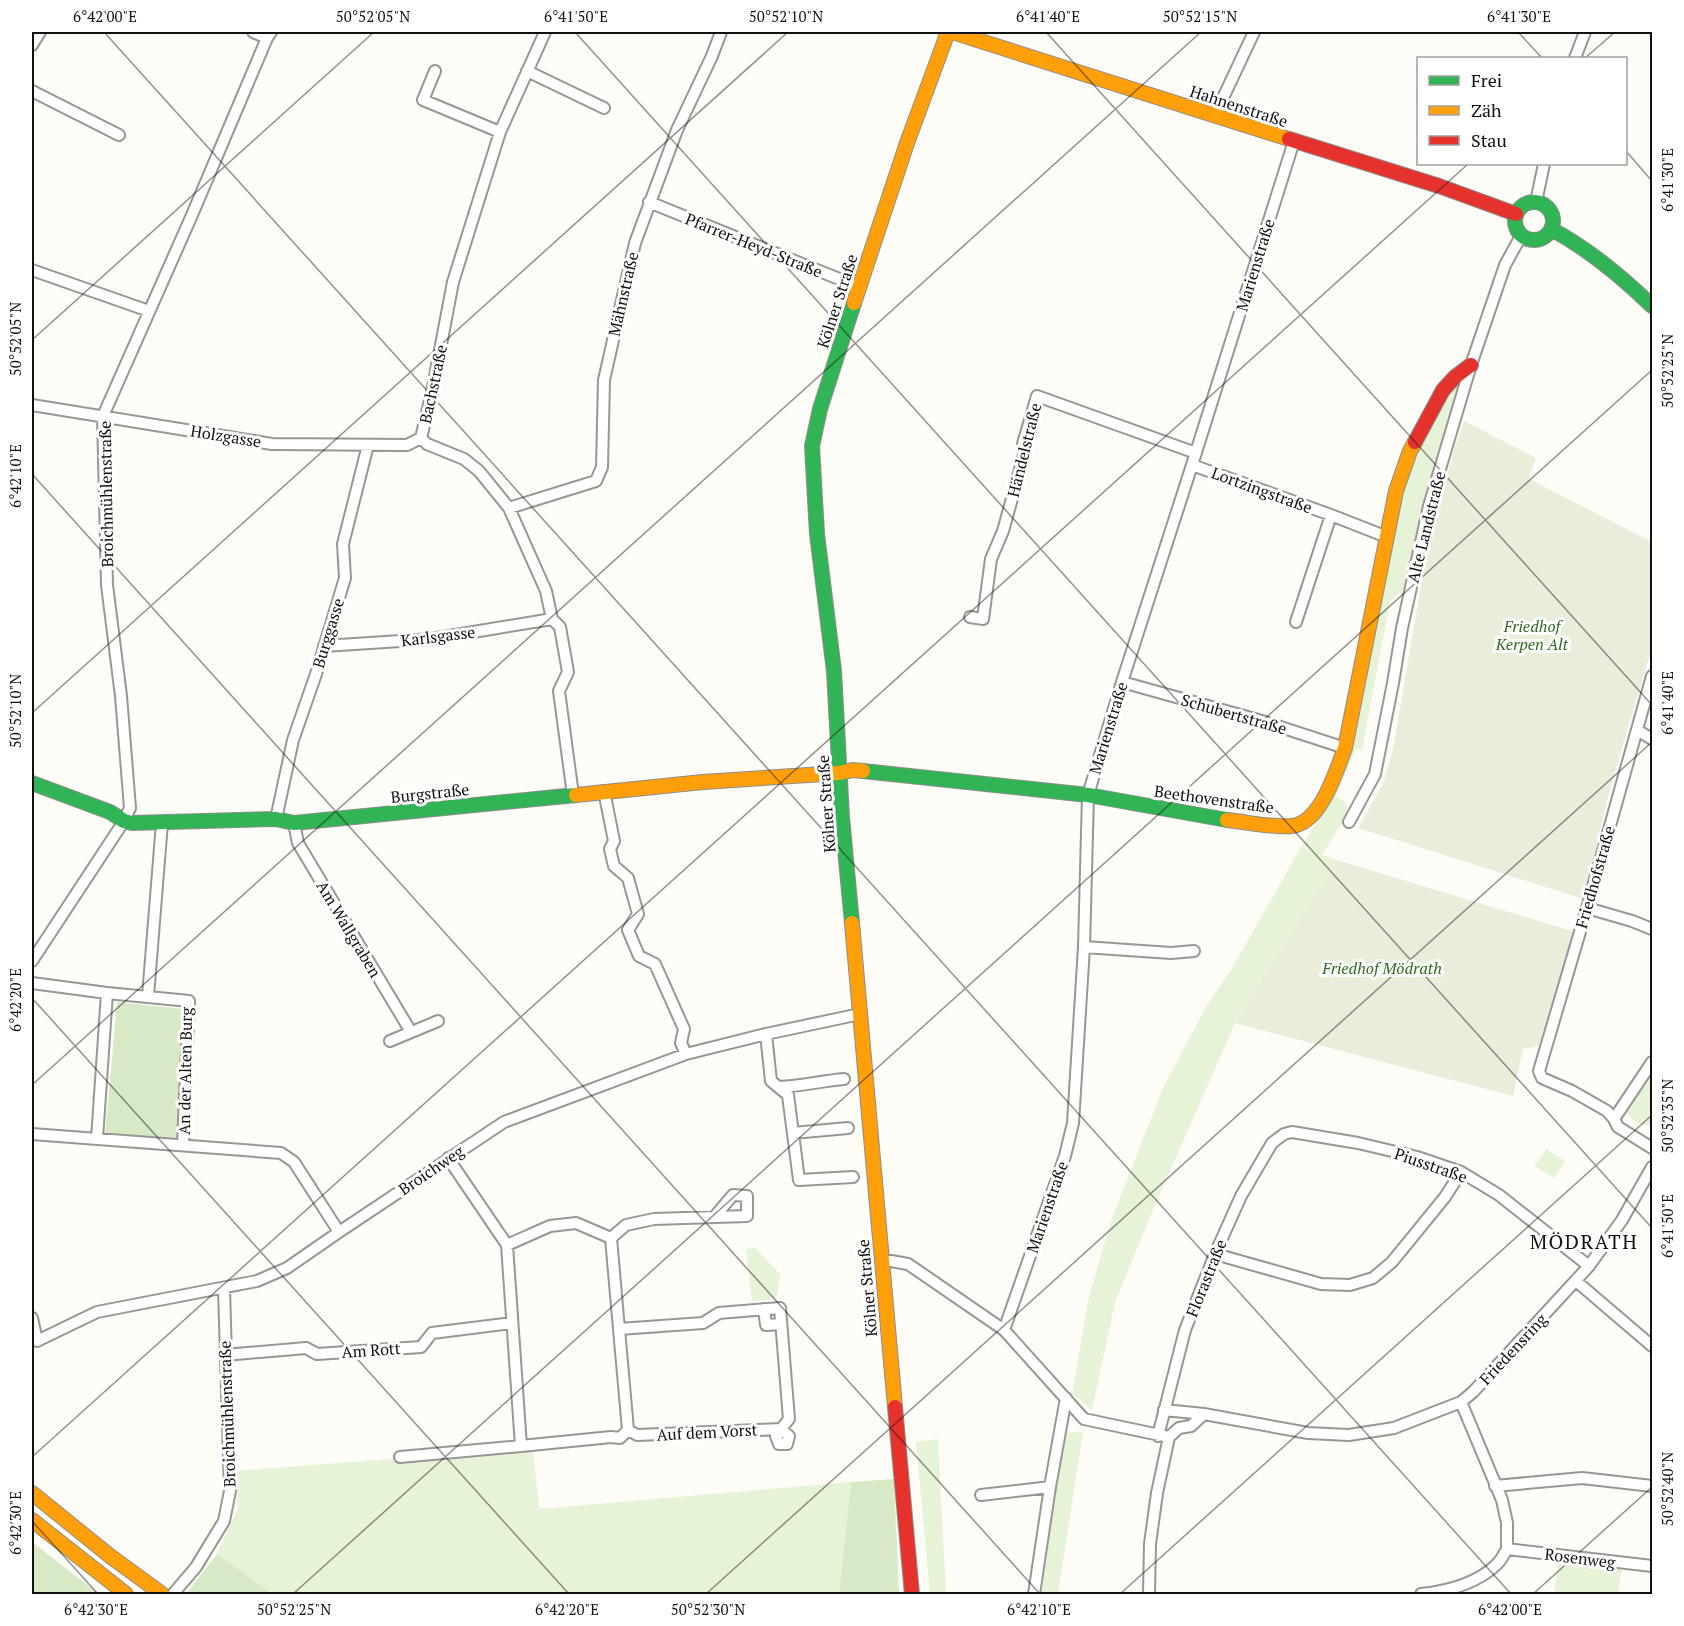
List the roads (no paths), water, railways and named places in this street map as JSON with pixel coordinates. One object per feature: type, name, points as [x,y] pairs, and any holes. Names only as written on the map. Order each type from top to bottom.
[{"type":"main road","name":"Hahnenstraße","points":[[950,32],[1439,186],[1516,214]]},
{"type":"main road","name":"Kölner Straße","points":[[912,1594],[839,772],[834,671],[817,534],[812,446],[820,409],[907,143],[950,32]]},
{"type":"main road","points":[[1536,202],[1547,207],[1553,217],[1548,234],[1538,240],[1532,240],[1521,236],[1515,226],[1516,214],[1526,204],[1536,202]]},
{"type":"main road","points":[[1551,229],[1578,244],[1620,275],[1653,306]]},
{"type":"main road","name":"Beethovenstraße","points":[[839,772],[853,770],[876,772],[1088,795],[1269,825],[1294,826],[1308,820],[1318,808],[1329,787],[1345,748],[1386,537],[1396,492],[1410,451],[1443,390],[1471,365]]},
{"type":"main road","name":"Burgstraße","points":[[32,783],[110,812],[132,823],[276,819],[294,823],[604,791],[839,772]]},
{"type":"main road","points":[[32,1493],[110,1556],[162,1594]]},
{"type":"main road","points":[[32,1520],[126,1594]]},
{"type":"street","points":[[32,45],[40,32]]},
{"type":"street","points":[[253,32],[269,34]]},
{"type":"street","name":"Bachstraße","points":[[545,32],[500,132],[453,282],[421,438],[427,444],[464,459],[479,471],[509,508],[546,591],[552,620],[560,627],[568,672],[559,691],[573,795]]},
{"type":"street","name":"Mähnstraße","points":[[509,508],[596,481],[602,468],[604,380],[635,243],[677,130],[721,32]]},
{"type":"street","points":[[1215,115],[1254,32]]},
{"type":"street","points":[[1575,57],[1585,32]]},
{"type":"street","name":"Broichmühlenstraße","points":[[32,961],[124,821],[130,808],[121,696],[107,585],[103,416],[269,34]]},
{"type":"street","points":[[435,71],[423,100],[500,132]]},
{"type":"street","points":[[527,71],[604,108]]},
{"type":"street","points":[[32,91],[119,135]]},
{"type":"street","name":"Marienstraße","points":[[1004,1330],[1065,1156],[1073,1123],[1084,947],[1088,795],[1294,141]]},
{"type":"street","points":[[1536,202],[1544,165]]},
{"type":"street","name":"Pfarrer-Heyd-Straße","points":[[649,202],[859,287]]},
{"type":"street","name":"Alte Landstraße","points":[[1349,822],[1375,774],[1402,628],[1426,516],[1471,365],[1505,265],[1521,236]]},
{"type":"street","points":[[32,270],[149,311]]},
{"type":"street","name":"Händelstraße","points":[[970,617],[983,619],[991,559],[1003,531],[1024,455],[1023,444],[1037,396],[1196,453]]},
{"type":"street","name":"Holzgasse","points":[[32,405],[272,444],[407,445],[421,438]]},
{"type":"street","name":"Burggasse","points":[[276,819],[293,740],[345,578],[343,544],[368,445]]},
{"type":"street","name":"Lortzingstraße","points":[[1192,465],[1386,537]]},
{"type":"street","name":"Lortzingstraße","points":[[1296,622],[1331,515]]},
{"type":"street","name":"Karlsgasse","points":[[324,646],[431,639],[552,620]]},
{"type":"street","name":"Friedhofstraße","points":[[1614,1119],[1607,1111],[1572,1091],[1542,1078],[1539,1071],[1653,676]]},
{"type":"street","name":"Schubertstraße","points":[[1122,682],[1262,721],[1345,748]]},
{"type":"street","points":[[1636,730],[1653,739]]},
{"type":"street","points":[[604,791],[614,841],[610,849],[614,866],[628,878],[638,914],[628,930],[639,956],[655,964],[684,1029],[681,1043],[686,1054]]},
{"type":"street","points":[[148,996],[162,823]]},
{"type":"street","name":"Am Wallgraben","points":[[294,823],[298,843],[411,1032]]},
{"type":"street","points":[[1587,908],[1653,929]]},
{"type":"street","points":[[1084,947],[1171,953],[1194,951]]},
{"type":"street","name":"An der Alten Burg","points":[[32,983],[189,1001],[183,1145]]},
{"type":"street","points":[[97,1139],[106,993]]},
{"type":"street","name":"Broichweg","points":[[32,1318],[37,1341],[97,1312],[257,1281],[287,1268],[504,1122],[686,1054],[860,1014]]},
{"type":"street","points":[[390,1041],[438,1021]]},
{"type":"street","points":[[766,1034],[771,1081],[788,1095],[799,1180],[853,1177]]},
{"type":"street","points":[[1653,1062],[1614,1119],[1618,1127],[1653,1148]]},
{"type":"street","points":[[779,1087],[844,1079]]},
{"type":"street","points":[[793,1133],[848,1128]]},
{"type":"street","name":"Piusstraße","points":[[1284,1134],[1292,1132],[1358,1143],[1417,1157],[1461,1172],[1499,1195],[1588,1266]]},
{"type":"street","name":"An der Alten Burg","points":[[32,1134],[281,1153],[294,1162],[339,1232]]},
{"type":"street","name":"Florastraße","points":[[1149,1594],[1150,1544],[1164,1436],[1164,1410],[1185,1330],[1241,1196],[1272,1143],[1284,1134]]},
{"type":"street","points":[[448,1158],[507,1245],[521,1446]]},
{"type":"street","name":"Friedensring","points":[[1461,1402],[1473,1392],[1576,1281],[1622,1220],[1653,1167]]},
{"type":"street","points":[[1215,1254],[1321,1284],[1350,1285],[1372,1278],[1392,1262],[1446,1197],[1461,1172]]},
{"type":"street","points":[[611,1238],[626,1225],[654,1219],[715,1216]]},
{"type":"street","points":[[507,1245],[550,1226],[576,1223],[611,1238]]},
{"type":"street","points":[[400,1457],[620,1438],[628,1430],[611,1238]]},
{"type":"street","points":[[882,1261],[908,1264],[1004,1330],[1084,1419],[1164,1436],[1179,1428],[1191,1426],[1204,1414]]},
{"type":"street","points":[[1576,1281],[1653,1346]]},
{"type":"street","name":"Broichmühlenstraße","points":[[173,1594],[196,1566],[225,1521],[230,1491],[224,1288]]},
{"type":"street","points":[[619,1329],[703,1323],[720,1313],[764,1309],[780,1308],[781,1324],[766,1325],[764,1309]]},
{"type":"street","name":"Am Rott","points":[[225,1356],[306,1348],[316,1354],[421,1347],[432,1333],[513,1323]]},
{"type":"street","name":"Auf dem Vorst","points":[[628,1430],[637,1436],[781,1429],[789,1419],[781,1324]]},
{"type":"street","points":[[1034,1594],[1066,1398]]},
{"type":"street","points":[[1164,1410],[1204,1414],[1308,1433],[1349,1435],[1394,1428],[1461,1402],[1502,1500],[1507,1523],[1507,1549],[1497,1564],[1482,1576],[1442,1592],[1421,1594]]},
{"type":"street","points":[[1495,1486],[1582,1478],[1653,1486]]},
{"type":"street","points":[[981,1495],[1050,1487]]},
{"type":"street","name":"Rosenweg","points":[[1507,1549],[1653,1566]]},
{"type":"district","name":"MÖDRATH","points":[[1584,1241]]},
{"type":"park label","name":"Friedhof Kerpen Alt","points":[[1532,635]]},
{"type":"park label","name":"Friedhof Mödrath","points":[[1382,968]]}]
